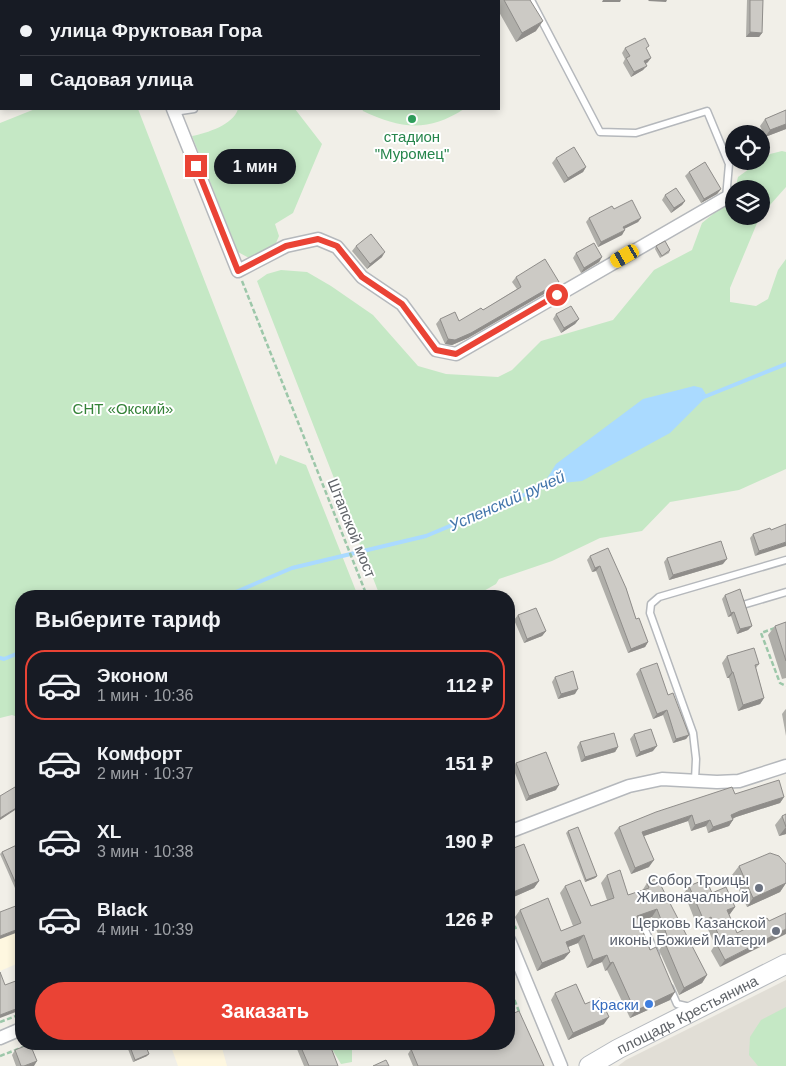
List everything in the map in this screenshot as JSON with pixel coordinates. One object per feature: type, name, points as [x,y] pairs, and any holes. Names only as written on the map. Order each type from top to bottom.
[{"type":"street","points":[[174,110],[238,271],[286,246],[318,239],[337,246],[362,277],[402,304],[436,350],[456,354],[725,199]]},
{"type":"street","points":[[515,830],[629,786],[662,778],[717,782],[739,781],[786,766]]},
{"type":"street","points":[[515,955],[561,1066]]},
{"type":"street","name":"площадь Крестьянина","points":[[589,1066],[618,1049],[786,964]]},
{"type":"street","points":[[0,1038],[15,1032]]},
{"type":"lane","points":[[530,0],[600,132],[636,133],[707,111],[729,164],[728,180]]},
{"type":"lane","points":[[695,780],[696,759],[693,733],[650,613],[651,604],[659,597],[786,560]]},
{"type":"lane","points":[[746,604],[786,592]]},
{"type":"lane","points":[[646,932],[658,959]]},
{"type":"lane","points":[[665,977],[677,1004],[696,1009]]},
{"type":"path","name":"Штапской мост","points":[[238,271],[365,590]]},
{"type":"path","points":[[778,628],[761,633],[780,683],[786,686]]},
{"type":"path","points":[[515,1002],[521,1017]]},
{"type":"path","points":[[0,1022],[15,1016]]},
{"type":"path","points":[[0,1056],[16,1050]]},
{"type":"shaded area","points":[[15,907],[15,965],[0,971],[0,913]]},
{"type":"shaded area","points":[[786,980],[786,1066],[618,1066],[626,1060]]},
{"type":"shaded area","points":[[172,1050],[223,1050],[227,1066],[178,1066]]},
{"type":"green space","name":"СНТ «Окский»","points":[[32,110],[138,110],[276,465],[280,455],[306,465],[356,590],[15,590],[15,716],[0,718],[0,123]]},
{"type":"green space","points":[[238,110],[296,110],[322,144],[293,213],[275,224],[279,236],[276,243],[249,258],[238,252],[192,136],[219,127],[231,120]]},
{"type":"green space","name":"стадион \"Муромец\"","points":[[462,110],[439,122],[414,125],[389,122],[363,111]]},
{"type":"green space","points":[[786,152],[786,187],[770,205],[770,180],[737,180],[738,177],[748,170],[770,170],[770,154]]},
{"type":"green space","points":[[725,204],[725,225],[756,225],[730,288],[730,302],[756,306],[768,299],[778,270],[786,259],[786,469],[739,490],[670,502],[642,531],[600,538],[552,561],[499,579],[496,584],[486,590],[378,590],[257,281],[267,274],[281,270],[307,272],[373,315],[418,366],[446,374],[498,377],[512,370],[541,341],[613,320],[654,270],[692,250],[702,223]]},
{"type":"green space","points":[[786,1007],[786,1066],[758,1066],[749,1055],[750,1037],[761,1020]]},
{"type":"green space","points":[[333,1050],[352,1050],[352,1062],[341,1064]]},
{"type":"water","points":[[694,386],[702,388],[707,396],[670,433],[582,481],[552,484],[546,480],[556,464],[643,399]]},
{"type":"building","points":[[504,0],[530,0],[543,21],[522,33]]},
{"type":"building","points":[[750,0],[763,0],[762,33],[750,32]]},
{"type":"building","points":[[645,38],[649,46],[646,48],[651,58],[644,61],[647,66],[634,72],[626,58],[630,56],[625,48]]},
{"type":"building","points":[[786,110],[786,124],[770,130],[770,125],[768,125],[765,119]]},
{"type":"building","points":[[574,147],[586,167],[568,178],[556,158]]},
{"type":"building","points":[[705,162],[721,189],[704,199],[689,172]]},
{"type":"building","points":[[676,188],[685,201],[674,208],[665,195]]},
{"type":"building","points":[[632,200],[641,218],[623,227],[625,230],[601,242],[589,218],[612,206],[614,209]]},
{"type":"building","points":[[371,234],[385,252],[370,264],[356,246]]},
{"type":"building","points":[[665,241],[670,250],[662,256],[656,246]]},
{"type":"building","points":[[594,243],[602,257],[584,268],[576,253]]},
{"type":"building","points":[[545,259],[559,282],[471,333],[455,340],[448,339],[440,319],[455,312],[459,321],[481,308],[483,310],[521,287],[516,277]]},
{"type":"building","points":[[571,306],[579,319],[564,328],[556,314]]},
{"type":"building","points":[[786,524],[786,542],[759,551],[753,534]]},
{"type":"building","points":[[721,541],[727,559],[673,575],[667,558]]},
{"type":"building","points":[[608,548],[626,588],[636,619],[639,618],[648,642],[631,649],[600,566],[595,568],[590,556]]},
{"type":"building","points":[[740,589],[752,626],[740,629],[734,612],[731,613],[725,595]]},
{"type":"building","points":[[536,608],[546,631],[527,639],[518,615]]},
{"type":"building","points":[[786,622],[786,661],[775,626]]},
{"type":"building","points":[[754,648],[759,664],[755,665],[764,698],[743,705],[727,656]]},
{"type":"building","points":[[657,663],[668,695],[673,693],[689,735],[676,739],[667,710],[657,714],[640,669]]},
{"type":"building","points":[[573,671],[578,689],[561,694],[555,677]]},
{"type":"building","points":[[651,729],[657,746],[640,752],[634,734]]},
{"type":"building","points":[[614,733],[618,747],[585,757],[580,742]]},
{"type":"building","points":[[546,752],[559,785],[529,796],[516,763]]},
{"type":"building","points":[[779,780],[784,797],[731,815],[733,820],[713,827],[710,820],[695,825],[692,815],[642,832],[654,860],[635,868],[619,827],[656,812],[732,787],[735,794]]},
{"type":"building","points":[[15,787],[15,809],[0,818],[0,796]]},
{"type":"building","points":[[786,814],[786,827],[782,816]]},
{"type":"building","points":[[578,827],[597,876],[586,880],[568,831]]},
{"type":"building","points":[[524,844],[539,881],[515,891],[515,848]]},
{"type":"building","points":[[15,846],[15,881],[2,852]]},
{"type":"building","name":"Собор Троицы Живоначальной","points":[[770,853],[779,856],[786,864],[786,883],[753,898],[739,866]]},
{"type":"building","points":[[620,870],[628,895],[649,888],[647,883],[657,878],[707,975],[684,988],[665,943],[669,941],[657,909],[637,916],[650,950],[656,947],[675,992],[635,1011],[613,962],[610,963],[607,955],[593,960],[584,935],[566,942],[570,952],[542,963],[520,910],[548,898],[561,931],[581,923],[565,886],[580,880],[591,906],[614,898],[607,875]]},
{"type":"building","points":[[706,879],[712,893],[726,887],[735,907],[727,910],[737,933],[767,918],[769,921],[786,913],[786,929],[725,960],[716,943],[721,941],[711,917],[704,921],[689,886]]},
{"type":"building","points":[[15,906],[15,930],[0,936],[0,912]]},
{"type":"building","points":[[0,972],[5,985],[15,981],[15,1009],[0,1015]]},
{"type":"building","points":[[576,984],[585,1004],[600,998],[609,1017],[573,1033],[555,993]]},
{"type":"building","points":[[519,1011],[544,1066],[418,1066],[411,1050],[515,1050],[515,1013]]},
{"type":"building","points":[[15,1050],[32,1050],[37,1061],[21,1066]]},
{"type":"building","points":[[131,1050],[147,1050],[149,1054],[135,1060]]},
{"type":"building","points":[[302,1050],[332,1050],[338,1066],[309,1066]]},
{"type":"building","points":[[386,1060],[389,1066],[373,1066]]},
{"type":"waterway","name":"Успенский ручей","points":[[704,397],[786,364]]},
{"type":"waterway","name":"Успенский ручей","points":[[240,590],[292,568],[426,536],[555,482]]},
{"type":"waterway","name":"Успенский ручей","points":[[0,658],[4,659],[15,654]]},
{"type":"place","name":"стадион \"Муромец\"","points":[[412,119]]},
{"type":"place","name":"Собор Троицы Живоначальной","points":[[759,888]]},
{"type":"place","name":"Церковь Казанской иконы Божией Матери","points":[[776,931]]},
{"type":"place","name":"Краски","points":[[649,1004]]},
{"type":"route","points":[[196,166],[238,271],[286,246],[318,239],[337,246],[362,277],[402,304],[436,350],[456,354],[557,295]]}]
